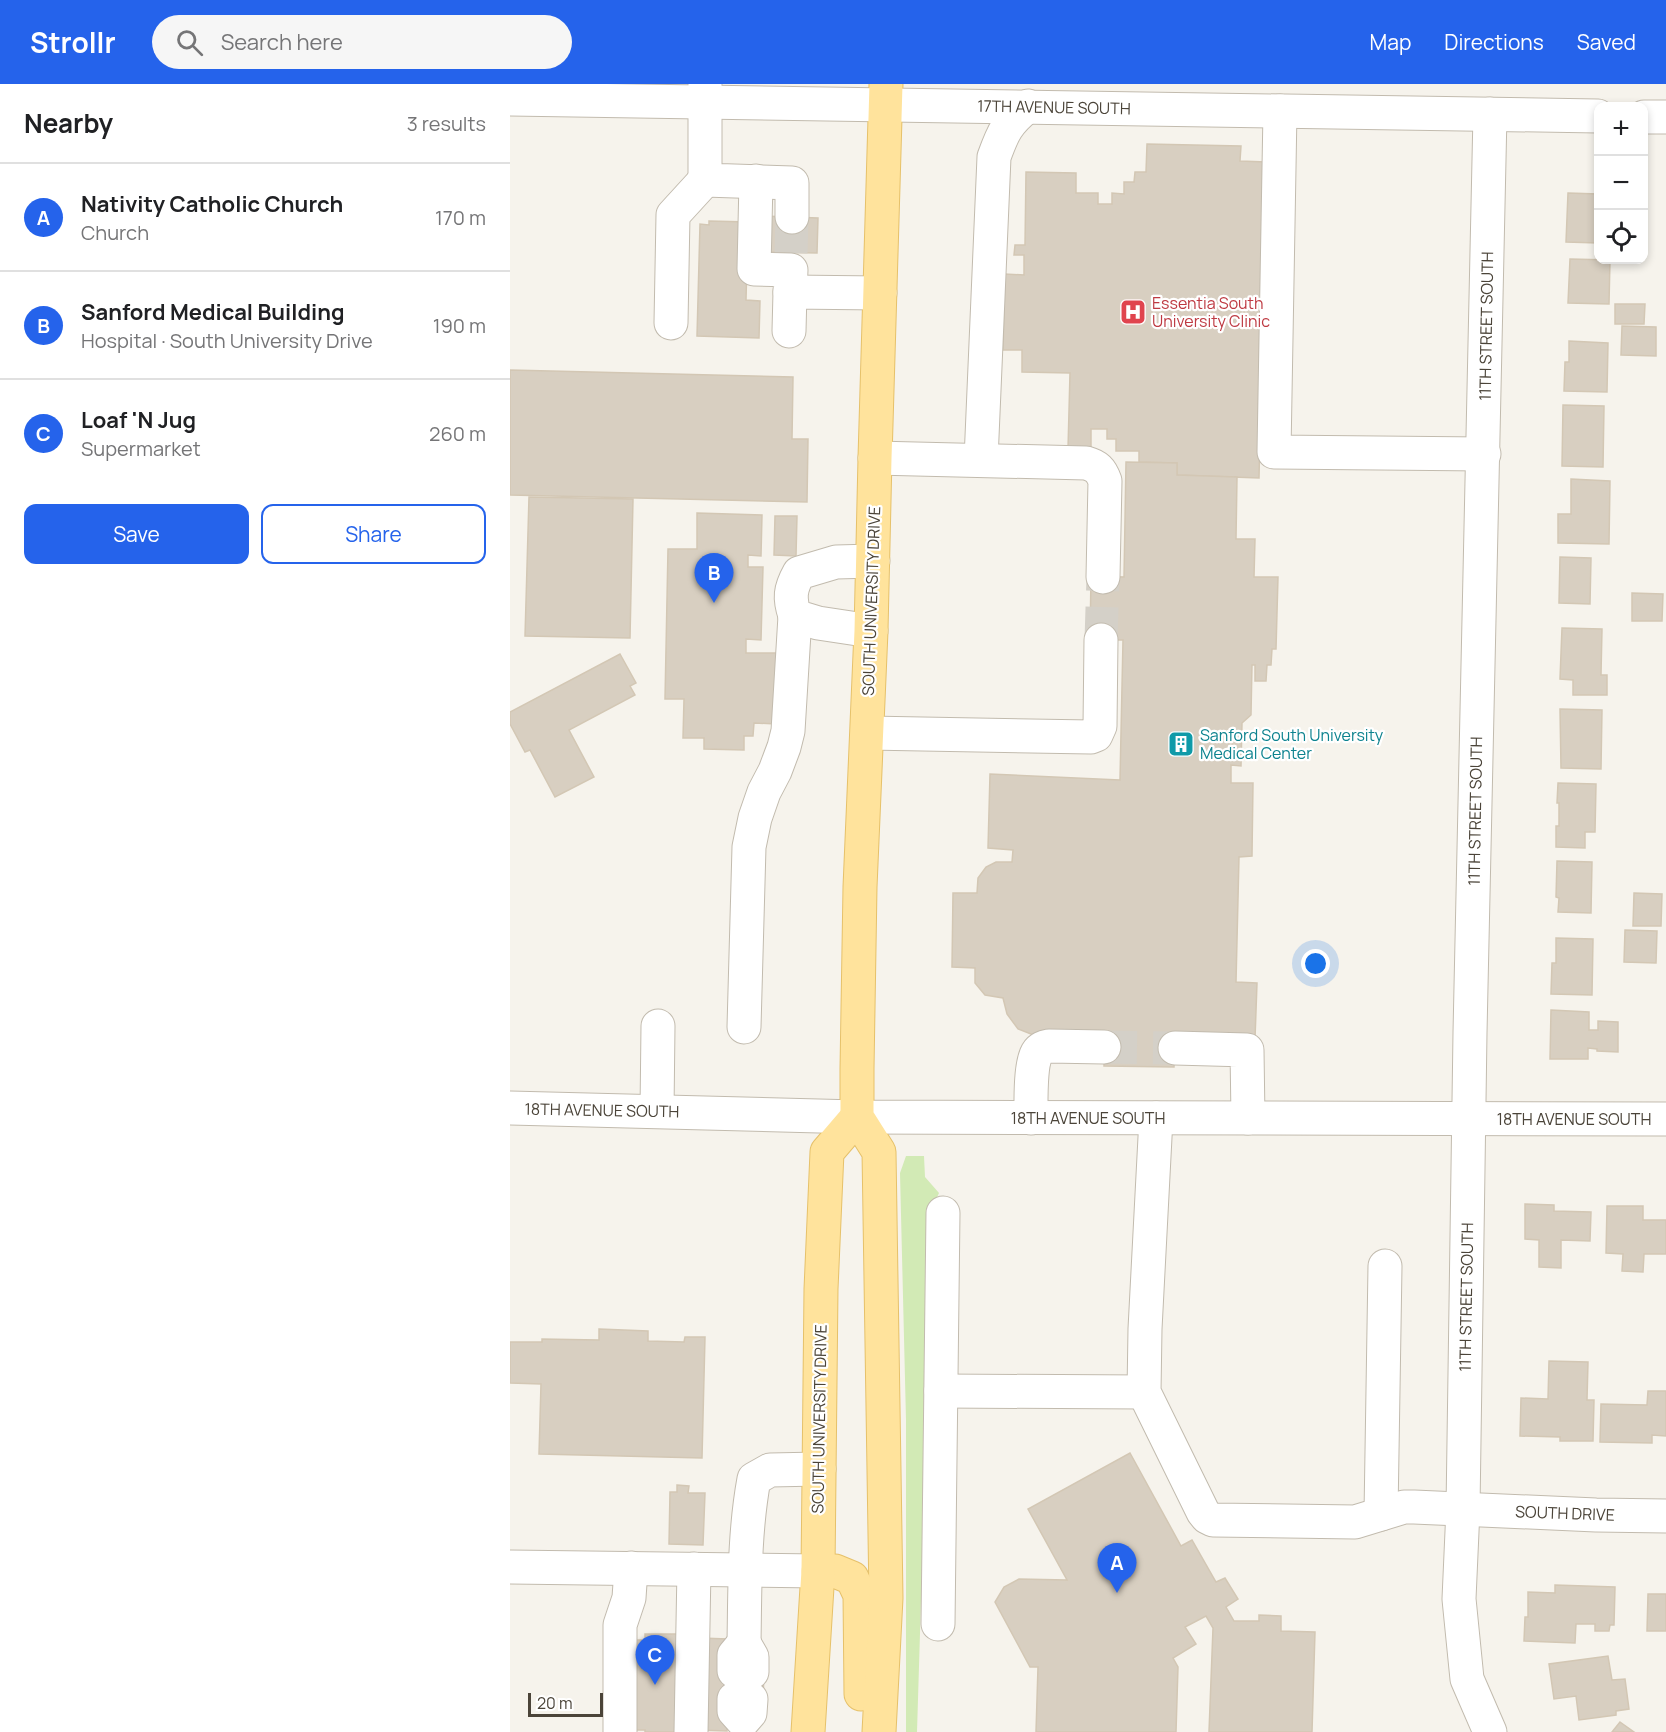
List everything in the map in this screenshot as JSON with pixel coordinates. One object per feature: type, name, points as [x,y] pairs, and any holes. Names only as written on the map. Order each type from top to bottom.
[{"type":"main road","name":"SOUTH UNIVERSITY DRIVE","points":[[808,1732],[818,1571],[820,1289],[827,1152],[857,1117],[860,887],[872,631],[886,94]]},
{"type":"main road","points":[[857,1117],[879,1152],[886,1598],[879,1732]]},
{"type":"main road","points":[[818,1571],[836,1571],[852,1578],[860,1595],[861,1732]]},
{"type":"street","name":"17TH AVENUE SOUTH","points":[[510,99],[705,93],[886,94],[1028,106],[1594,116]]},
{"type":"street","points":[[670,323],[673,215],[705,180],[705,93]]},
{"type":"street","points":[[981,460],[994,158],[1001,138],[1012,119],[1028,106]]},
{"type":"street","points":[[1280,111],[1274,452],[1484,454]]},
{"type":"street","name":"11TH STREET SOUTH","points":[[1490,114],[1468,1119],[1463,1509],[1459,1599],[1467,1679],[1490,1732]]},
{"type":"street","points":[[1648,117],[1666,117]]},
{"type":"street","points":[[705,180],[792,183],[792,217]]},
{"type":"street","points":[[756,181],[754,268],[791,271],[880,292]]},
{"type":"street","points":[[789,331],[791,271]]},
{"type":"street","points":[[875,458],[1086,463],[1096,466],[1102,472],[1104,481],[1102,577]]},
{"type":"street","points":[[744,1027],[749,847],[755,818],[784,747],[788,731],[795,616],[791,605],[791,587],[799,573],[836,562],[873,561]]},
{"type":"street","points":[[795,616],[818,623],[872,631]]},
{"type":"street","points":[[868,733],[1096,735],[1100,726],[1101,640]]},
{"type":"street","points":[[657,1111],[658,1026]]},
{"type":"street","points":[[1031,1118],[1035,1059],[1038,1051],[1049,1046],[1104,1047]]},
{"type":"street","points":[[1175,1048],[1247,1050],[1248,1118]]},
{"type":"street","name":"18TH AVENUE SOUTH","points":[[510,1108],[857,1117],[1666,1119]]},
{"type":"street","points":[[941,1391],[1144,1392],[1156,1118]]},
{"type":"street","points":[[938,1624],[943,1213]]},
{"type":"street","points":[[1381,1514],[1384,1266]]},
{"type":"street","name":"SOUTH DRIVE","points":[[1144,1392],[1203,1512],[1213,1520],[1355,1522],[1404,1507],[1666,1516]]},
{"type":"street","points":[[743,1691],[745,1570],[754,1479],[770,1470],[819,1468]]},
{"type":"street","points":[[510,1567],[818,1571]]},
{"type":"street","points":[[621,1732],[620,1625],[629,1598],[631,1568]]},
{"type":"street","points":[[692,1732],[694,1569]]},
{"type":"green space","points":[[906,1156],[924,1156],[925,1177],[939,1193],[933,1206],[917,1732],[906,1732],[906,1420],[900,1173]]},
{"type":"building","name":"Essentia South University Clinic","points":[[1147,144],[1241,146],[1240,161],[1266,162],[1259,478],[1177,475],[1177,463],[1139,462],[1139,451],[1116,451],[1116,439],[1107,439],[1107,429],[1091,429],[1091,450],[1068,449],[1070,373],[1022,372],[1022,350],[1003,350],[1005,274],[1024,275],[1024,255],[1014,255],[1015,245],[1025,245],[1026,172],[1076,173],[1076,193],[1098,193],[1098,204],[1112,204],[1112,193],[1124,194],[1124,182],[1134,182],[1135,172],[1146,172]]},
{"type":"building","points":[[1568,193],[1594,194],[1594,243],[1566,242]]},
{"type":"building","points":[[760,216],[818,218],[817,253],[759,252]]},
{"type":"building","points":[[709,221],[748,222],[746,300],[760,301],[759,338],[697,336],[700,224],[709,225]]},
{"type":"building","points":[[1570,259],[1594,260],[1594,264],[1610,264],[1609,304],[1568,303]]},
{"type":"building","points":[[1615,304],[1645,304],[1644,324],[1615,324]]},
{"type":"building","points":[[1622,326],[1656,327],[1656,356],[1621,355]]},
{"type":"building","points":[[1569,341],[1608,343],[1607,392],[1564,391],[1565,362],[1569,362]]},
{"type":"building","points":[[510,370],[793,377],[792,439],[808,439],[807,502],[510,495]]},
{"type":"building","points":[[1563,405],[1604,406],[1603,467],[1562,466]]},
{"type":"building","name":"Sanford South University Medical Center","points":[[1126,462],[1177,463],[1177,475],[1237,477],[1236,539],[1255,539],[1254,577],[1278,577],[1276,649],[1272,649],[1271,665],[1267,665],[1266,681],[1255,681],[1255,665],[1252,665],[1251,715],[1242,723],[1241,766],[1231,765],[1231,783],[1253,783],[1252,856],[1239,857],[1236,982],[1257,983],[1255,1039],[1175,1038],[1174,1067],[1104,1066],[1104,1036],[1031,1034],[1018,1029],[1007,1014],[1003,998],[985,995],[975,983],[975,968],[952,967],[953,893],[977,893],[978,878],[986,867],[996,862],[1012,862],[1013,850],[988,848],[990,774],[1120,780],[1123,640],[1090,640],[1091,576],[1124,577]]},
{"type":"building","points":[[1571,479],[1610,481],[1609,544],[1558,543],[1558,514],[1571,514]]},
{"type":"building","points":[[529,497],[633,499],[630,638],[525,636]]},
{"type":"building","points":[[697,513],[762,515],[761,556],[748,555],[748,567],[763,567],[761,640],[746,639],[746,653],[777,653],[776,724],[754,723],[753,736],[744,736],[744,750],[704,749],[704,738],[683,738],[684,699],[665,699],[668,549],[697,549]]},
{"type":"building","points":[[775,516],[797,516],[796,556],[774,555]]},
{"type":"building","points":[[1560,557],[1591,558],[1590,604],[1559,603]]},
{"type":"building","points":[[1632,593],[1663,594],[1662,621],[1632,621]]},
{"type":"building","points":[[1562,628],[1602,629],[1601,675],[1607,675],[1607,695],[1573,695],[1573,680],[1560,679]]},
{"type":"building","points":[[620,654],[636,683],[630,686],[635,695],[569,730],[594,777],[555,797],[530,750],[525,752],[510,724],[510,712]]},
{"type":"building","points":[[1560,709],[1602,710],[1601,769],[1561,768]]},
{"type":"building","points":[[1558,783],[1596,784],[1595,832],[1585,832],[1585,848],[1556,847],[1556,826],[1559,826]]},
{"type":"building","points":[[1557,861],[1592,862],[1591,913],[1558,912]]},
{"type":"building","points":[[1634,893],[1662,894],[1661,926],[1633,926]]},
{"type":"building","points":[[1625,930],[1657,931],[1656,963],[1624,962]]},
{"type":"building","points":[[1556,938],[1593,939],[1592,995],[1551,994],[1552,963],[1556,963]]},
{"type":"building","points":[[1551,1010],[1589,1012],[1589,1030],[1598,1030],[1598,1021],[1618,1022],[1618,1052],[1588,1048],[1588,1059],[1550,1059]]},
{"type":"building","points":[[1525,1204],[1554,1205],[1554,1211],[1591,1212],[1590,1241],[1561,1240],[1561,1268],[1539,1267],[1539,1240],[1525,1239]]},
{"type":"building","points":[[1607,1206],[1643,1206],[1643,1220],[1666,1220],[1666,1254],[1644,1254],[1643,1272],[1622,1271],[1623,1254],[1606,1253]]},
{"type":"building","points":[[599,1329],[648,1331],[648,1341],[684,1342],[685,1337],[705,1337],[702,1458],[539,1454],[541,1384],[510,1383],[510,1342],[542,1342],[542,1339],[599,1340]]},
{"type":"building","points":[[1549,1361],[1588,1362],[1587,1400],[1594,1400],[1593,1441],[1560,1441],[1560,1437],[1520,1436],[1521,1398],[1548,1399]]},
{"type":"building","points":[[1648,1391],[1666,1391],[1666,1436],[1652,1435],[1652,1443],[1600,1442],[1601,1404],[1647,1405]]},
{"type":"building","points":[[1130,1453],[1181,1546],[1192,1540],[1216,1582],[1225,1578],[1238,1599],[1226,1607],[1234,1621],[1259,1621],[1259,1615],[1281,1616],[1281,1631],[1315,1632],[1312,1732],[1209,1732],[1213,1628],[1206,1616],[1185,1627],[1196,1644],[1173,1658],[1178,1667],[1176,1732],[1036,1732],[1038,1667],[1030,1667],[995,1602],[1004,1587],[1019,1579],[1067,1580],[1028,1509]]},
{"type":"building","points":[[677,1485],[689,1486],[688,1493],[705,1493],[703,1545],[669,1544],[670,1492],[677,1492]]},
{"type":"building","points":[[1555,1585],[1615,1587],[1614,1625],[1610,1625],[1609,1631],[1595,1631],[1595,1624],[1576,1624],[1575,1643],[1524,1641],[1525,1617],[1528,1617],[1528,1592],[1555,1593]]},
{"type":"building","points":[[1648,1594],[1666,1594],[1666,1631],[1647,1631]]},
{"type":"building","points":[[645,1634],[684,1634],[683,1732],[626,1730],[627,1640],[645,1640]]},
{"type":"building","points":[[700,1638],[728,1639],[764,1672],[763,1699],[728,1698],[727,1731],[697,1730]]},
{"type":"building","points":[[1608,1656],[1612,1680],[1625,1679],[1629,1709],[1616,1711],[1616,1715],[1579,1720],[1576,1696],[1554,1699],[1549,1664]]},
{"type":"building","points":[[1620,1722],[1634,1732],[1612,1732]]},
{"type":"tunnel","points":[[791,253],[792,217]]},
{"type":"tunnel","points":[[1101,640],[1103,577]]},
{"type":"tunnel","points":[[1104,1047],[1175,1048]]},
{"type":"place","name":"Essentia South University Clinic","points":[[1133,312]]},
{"type":"place","name":"Sanford Medical Building","points":[[714,603]]},
{"type":"place","name":"Sanford South University Medical Center","points":[[1181,744]]},
{"type":"place","name":"Nativity Catholic Church","points":[[1117,1593]]},
{"type":"place","name":"Loaf 'N Jug","points":[[655,1685]]}]
